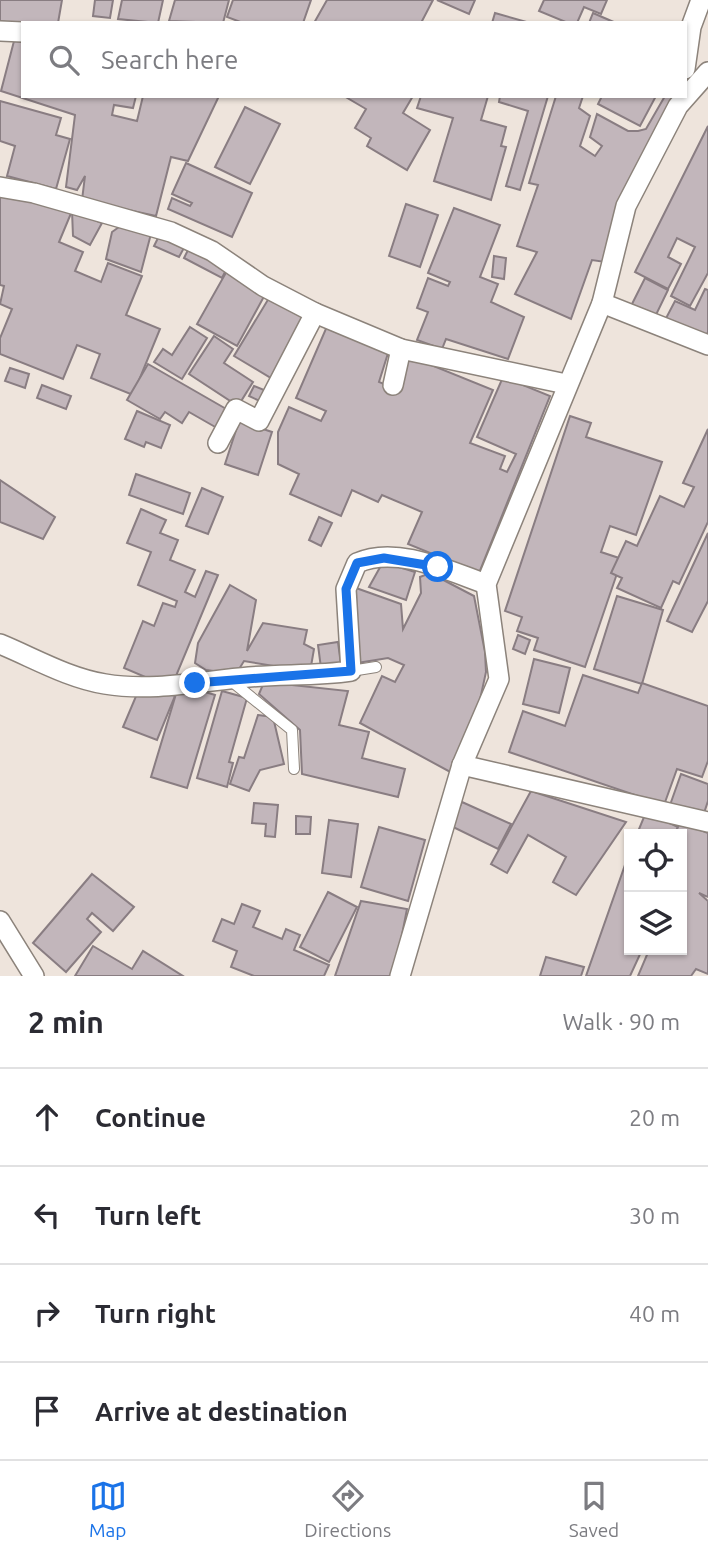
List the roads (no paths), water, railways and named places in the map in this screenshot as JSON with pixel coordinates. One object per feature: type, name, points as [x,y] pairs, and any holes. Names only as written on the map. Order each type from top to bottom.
[{"type":"street","points":[[687,93],[700,79],[691,27],[701,0]]},
{"type":"street","points":[[0,31],[21,32]]},
{"type":"street","points":[[400,976],[462,765],[499,679],[486,584],[566,384],[602,303],[626,206],[679,101]]},
{"type":"street","points":[[0,187],[34,193],[171,232],[212,251],[263,286],[315,313],[401,349],[566,384]]},
{"type":"street","points":[[602,303],[708,345]]},
{"type":"street","points":[[218,443],[236,409],[259,421],[315,313]]},
{"type":"street","points":[[393,385],[401,349]]},
{"type":"street","points":[[0,645],[79,678],[106,684],[134,686],[351,671],[346,589],[357,563],[374,558],[411,560],[486,584]]},
{"type":"street","points":[[462,765],[708,822]]},
{"type":"street","points":[[0,920],[34,976]]},
{"type":"lane","points":[[351,671],[376,667]]},
{"type":"lane","points":[[230,679],[292,730],[294,769]]}]
